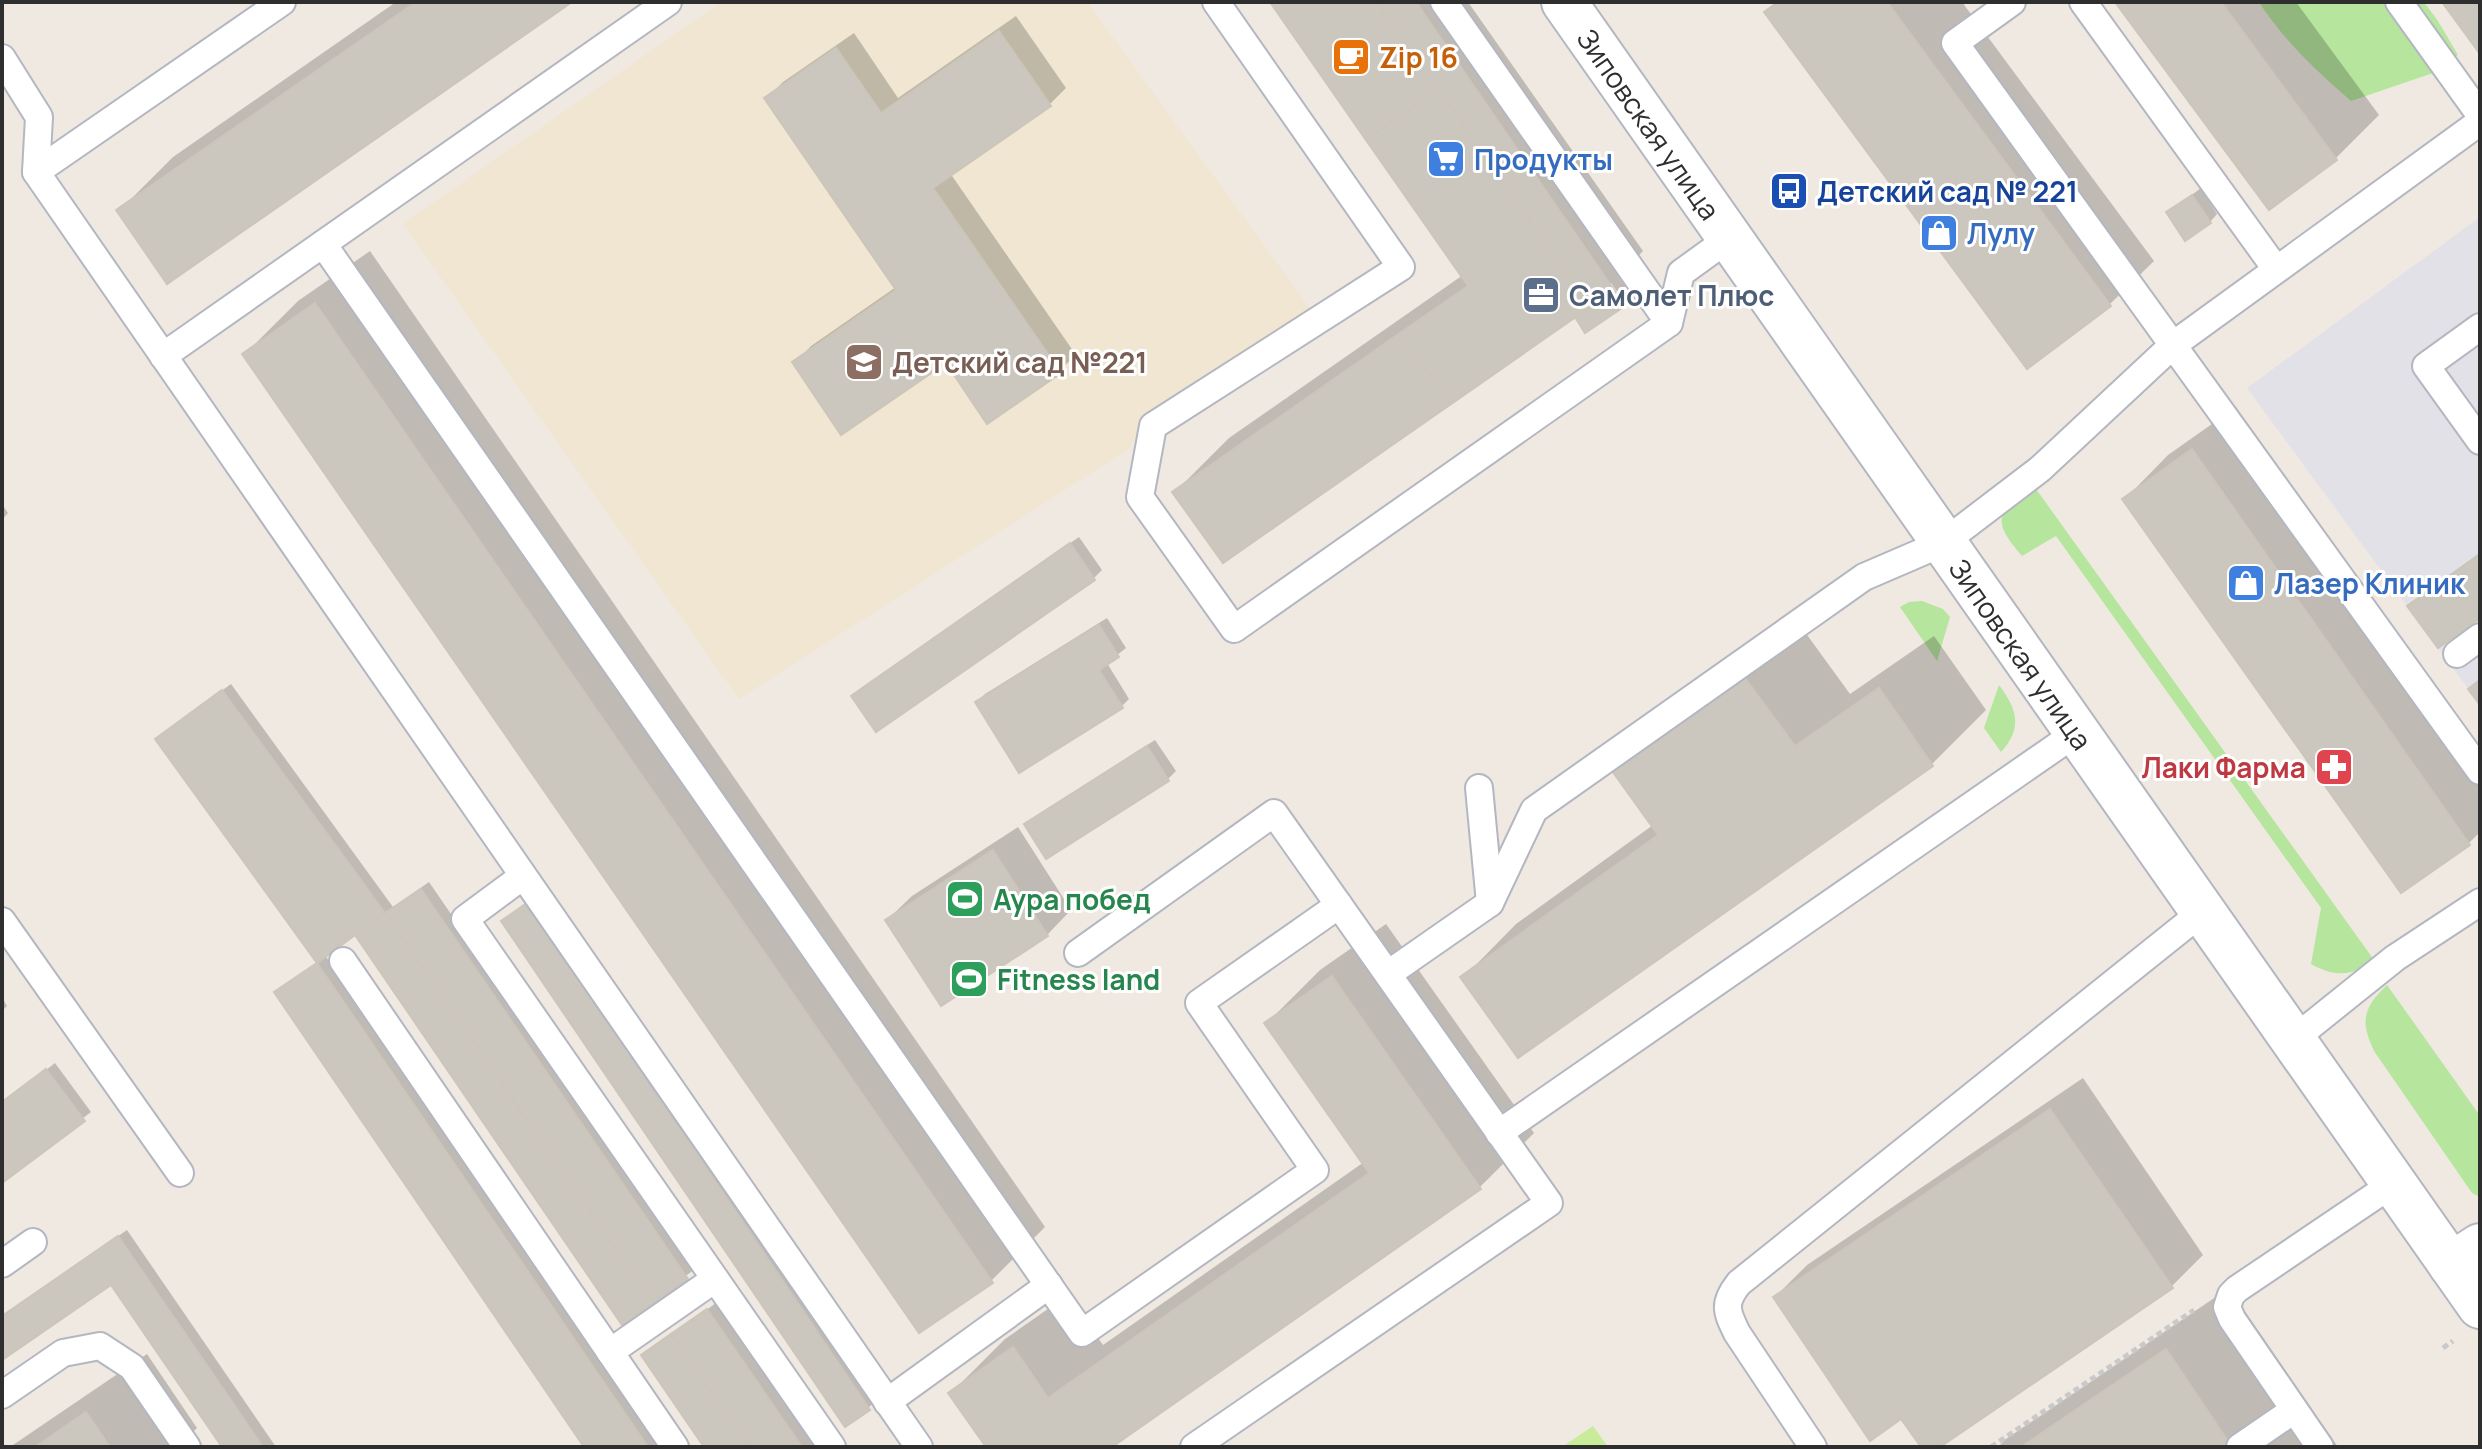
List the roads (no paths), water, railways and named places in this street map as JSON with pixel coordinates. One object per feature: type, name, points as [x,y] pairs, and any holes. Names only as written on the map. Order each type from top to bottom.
[{"type":"street","name":"Зиповская улица","points":[[1564,2],[2394,1183],[2466,1256],[2480,1306]]},
{"type":"lane","points":[[36,172],[282,2]]},
{"type":"lane","points":[[163,356],[668,2]]},
{"type":"lane","points":[[1216,2],[1401,267],[1153,426],[1140,497],[1234,629],[1669,323],[1681,273],[1728,239]]},
{"type":"lane","points":[[1444,2],[1669,323]]},
{"type":"lane","points":[[2012,2],[1955,43],[2480,771]]},
{"type":"lane","points":[[2083,2],[2276,269]]},
{"type":"lane","points":[[2399,2],[2480,115]]},
{"type":"lane","points":[[2,58],[39,117],[36,172],[919,1447]]},
{"type":"lane","points":[[1388,974],[1490,903],[1534,810],[1864,577],[1943,543],[2040,469],[2173,345],[2480,122]]},
{"type":"lane","points":[[323,244],[1082,1333],[1315,1170],[1199,1003],[1339,905]]},
{"type":"lane","points":[[2480,327],[2426,366],[2480,441]]},
{"type":"lane","points":[[2457,654],[2480,637]]},
{"type":"lane","points":[[1499,1133],[2076,733]]},
{"type":"lane","points":[[1479,788],[1490,903]]},
{"type":"lane","points":[[1078,953],[1274,813],[1549,1203],[1194,1447]]},
{"type":"lane","points":[[523,876],[465,919],[832,1447]]},
{"type":"lane","points":[[2294,1039],[2395,958],[2480,902]]},
{"type":"lane","points":[[1813,1447],[1737,1333],[1727,1314],[1729,1295],[1739,1283],[2202,912]]},
{"type":"lane","points":[[2,921],[180,1173]]},
{"type":"lane","points":[[343,961],[675,1447]]},
{"type":"lane","points":[[2320,1447],[2232,1319],[2227,1307],[2237,1289],[2394,1183]]},
{"type":"lane","points":[[2,1264],[33,1242]]},
{"type":"lane","points":[[610,1352],[715,1279]]},
{"type":"lane","points":[[887,1402],[1049,1285]]},
{"type":"lane","points":[[2,1395],[63,1353],[100,1346],[132,1367],[187,1447]]},
{"type":"lane","points":[[2240,1447],[2294,1410]]},
{"type":"place","name":"Zip 16","points":[[1351,57]]},
{"type":"place","name":"Продукты","points":[[1446,159]]},
{"type":"place","name":"Детский сад № 221","points":[[1789,191]]},
{"type":"place","name":"Лулу","points":[[1939,233]]},
{"type":"place","name":"Самолет Плюс","points":[[1541,295]]},
{"type":"place","name":"Детский сад №221","points":[[864,362]]},
{"type":"place","name":"Лазер Клиник","points":[[2246,583]]},
{"type":"place","name":"Лаки Фарма","points":[[2334,767]]},
{"type":"place","name":"Аура побед","points":[[965,899]]},
{"type":"place","name":"Fitness land","points":[[969,979]]}]
